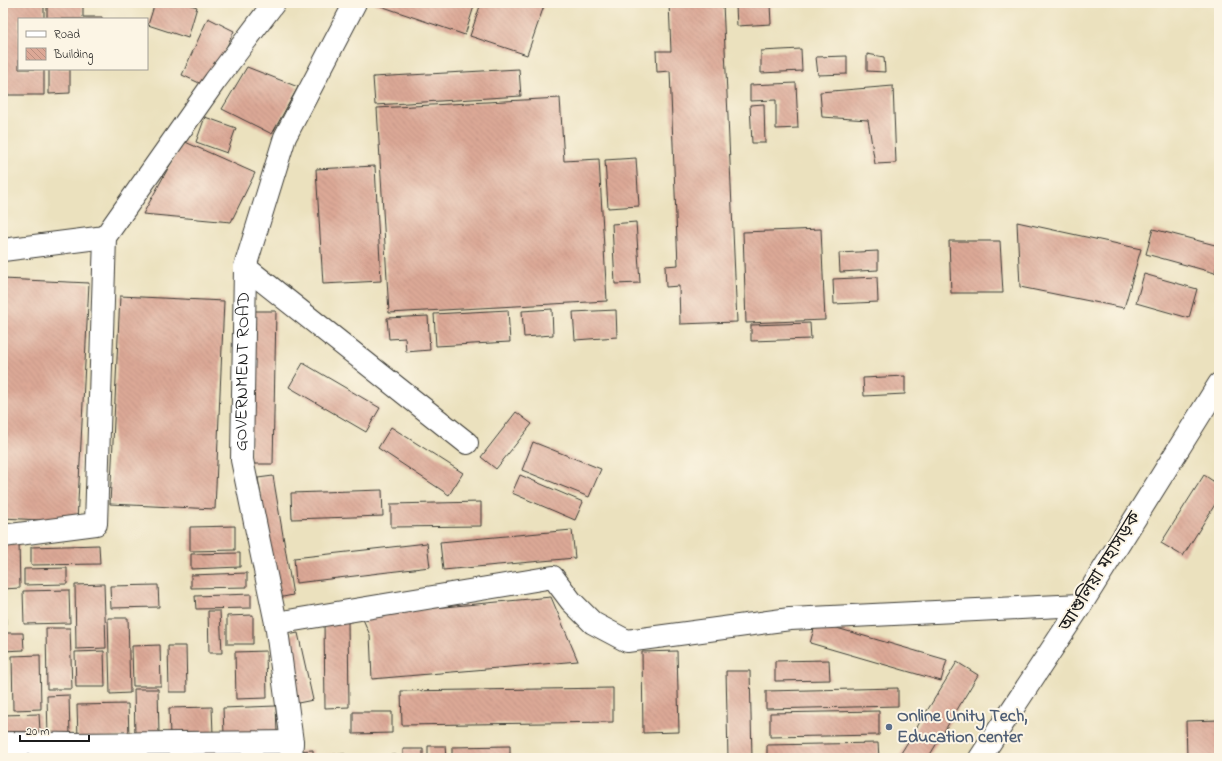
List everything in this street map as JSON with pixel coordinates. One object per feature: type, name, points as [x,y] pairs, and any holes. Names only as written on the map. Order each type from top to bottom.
[{"type":"main road","points":[[3,536],[96,524],[105,237],[215,81],[274,3]]},
{"type":"main road","name":"GOVERNMENT ROAD","points":[[292,750],[276,623],[242,460],[245,267],[285,136],[355,3]]},
{"type":"main road","points":[[3,250],[105,237]]},
{"type":"main road","points":[[245,267],[467,443]]},
{"type":"main road","name":"আশুলিয়া মহাসড়ক","points":[[980,758],[1081,605],[1219,384]]},
{"type":"main road","points":[[276,623],[553,577],[570,601],[593,623],[627,641],[790,619],[1081,605]]},
{"type":"main road","points":[[3,743],[292,750]]},
{"type":"building","points":[[3,3],[44,3],[44,18],[18,18],[18,70],[44,70],[44,95],[3,95]]},
{"type":"building","points":[[47,3],[83,3],[83,17],[102,17],[102,18],[47,18]]},
{"type":"building","points":[[155,3],[184,3],[197,7],[188,38],[148,25]]},
{"type":"building","points":[[372,3],[475,3],[465,35]]},
{"type":"building","points":[[481,3],[545,3],[527,55],[470,36]]},
{"type":"building","points":[[669,3],[723,3],[737,322],[680,324],[679,286],[666,287],[665,266],[678,265],[670,71],[657,72],[656,51],[671,51]]},
{"type":"building","points":[[770,4],[771,24],[737,26],[736,6]]},
{"type":"building","points":[[208,18],[234,31],[208,87],[182,75]]},
{"type":"building","points":[[801,49],[802,71],[761,73],[761,51]]},
{"type":"building","points":[[867,54],[884,57],[885,72],[867,71]]},
{"type":"building","points":[[847,56],[847,74],[818,75],[816,57]]},
{"type":"building","points":[[247,67],[298,87],[272,134],[222,109]]},
{"type":"building","points":[[519,69],[521,96],[375,105],[373,77]]},
{"type":"building","points":[[49,70],[70,70],[70,93],[49,94]]},
{"type":"building","points":[[796,83],[798,128],[776,129],[776,100],[750,101],[750,85]]},
{"type":"building","points":[[893,86],[896,163],[875,164],[868,120],[822,117],[820,92]]},
{"type":"building","points":[[560,98],[564,161],[599,159],[607,301],[389,313],[377,108]]},
{"type":"building","points":[[764,104],[765,143],[752,143],[750,105]]},
{"type":"building","points":[[205,117],[236,128],[227,153],[196,142]]},
{"type":"building","points":[[183,141],[255,173],[231,222],[143,214]]},
{"type":"building","points":[[636,158],[639,206],[608,208],[605,160]]},
{"type":"building","points":[[375,166],[381,281],[323,284],[316,169]]},
{"type":"building","points":[[636,222],[640,283],[615,284],[612,224]]},
{"type":"building","points":[[1017,222],[1141,249],[1124,308],[1020,287]]},
{"type":"building","points":[[821,229],[825,320],[746,323],[743,232]]},
{"type":"building","points":[[1153,229],[1219,246],[1219,256],[1215,273],[1146,254]]},
{"type":"building","points":[[949,241],[1000,241],[1003,293],[951,293]]},
{"type":"building","points":[[878,251],[878,270],[840,272],[839,253]]},
{"type":"building","points":[[1144,274],[1197,289],[1189,318],[1136,303]]},
{"type":"building","points":[[877,277],[878,302],[834,304],[833,279]]},
{"type":"building","points":[[3,279],[89,283],[77,522],[3,518]]},
{"type":"building","points":[[120,296],[224,301],[215,509],[110,504]]},
{"type":"building","points":[[552,309],[553,335],[524,337],[522,311]]},
{"type":"building","points":[[508,310],[510,342],[436,346],[434,314]]},
{"type":"building","points":[[616,310],[617,337],[575,340],[573,312]]},
{"type":"building","points":[[253,311],[276,311],[273,464],[250,464]]},
{"type":"building","points":[[428,316],[430,350],[406,352],[405,338],[389,339],[387,318]]},
{"type":"building","points":[[810,323],[811,339],[751,341],[751,325]]},
{"type":"building","points":[[303,363],[380,408],[366,432],[289,387]]},
{"type":"building","points":[[905,376],[905,394],[864,396],[863,378]]},
{"type":"building","points":[[516,412],[532,424],[496,469],[481,457]]},
{"type":"building","points":[[391,427],[463,473],[449,495],[378,448]]},
{"type":"building","points":[[533,442],[601,469],[589,497],[522,470]]},
{"type":"building","points":[[520,475],[583,502],[575,520],[512,493]]},
{"type":"building","points":[[1204,475],[1219,485],[1219,498],[1183,556],[1161,543]]},
{"type":"building","points":[[273,476],[293,595],[278,598],[258,478]]},
{"type":"building","points":[[382,490],[383,516],[292,519],[291,493]]},
{"type":"building","points":[[481,502],[481,526],[391,527],[391,504]]},
{"type":"building","points":[[235,526],[235,550],[190,551],[190,527]]},
{"type":"building","points":[[572,530],[575,558],[443,570],[440,542]]},
{"type":"building","points":[[19,543],[20,588],[3,589],[3,544]]},
{"type":"building","points":[[427,543],[430,567],[296,583],[294,558]]},
{"type":"building","points":[[99,545],[100,564],[31,565],[31,547]]},
{"type":"building","points":[[240,553],[240,567],[191,569],[191,554]]},
{"type":"building","points":[[67,568],[67,584],[24,585],[24,569]]},
{"type":"building","points":[[247,573],[247,587],[191,588],[191,575]]},
{"type":"building","points":[[104,584],[106,648],[76,649],[75,585]]},
{"type":"building","points":[[158,585],[159,607],[111,608],[110,586]]},
{"type":"building","points":[[69,590],[70,623],[24,624],[23,591]]},
{"type":"building","points":[[251,594],[251,608],[196,609],[195,596]]},
{"type":"building","points":[[3,597],[5,597],[6,628],[3,629]]},
{"type":"building","points":[[551,597],[578,661],[372,679],[370,635],[362,617],[380,613]]},
{"type":"building","points":[[208,611],[220,611],[222,653],[209,653]]},
{"type":"building","points":[[253,615],[253,644],[227,644],[227,616]]},
{"type":"building","points":[[108,618],[128,618],[130,693],[110,694]]},
{"type":"building","points":[[324,621],[348,621],[349,707],[325,708]]},
{"type":"building","points":[[816,622],[947,660],[941,681],[810,643]]},
{"type":"building","points":[[46,628],[70,628],[72,689],[47,689]]},
{"type":"building","points":[[3,633],[23,633],[24,650],[3,651]]},
{"type":"building","points":[[298,633],[313,700],[298,703],[283,636]]},
{"type":"building","points":[[160,645],[161,686],[133,686],[132,646]]},
{"type":"building","points":[[168,646],[186,646],[187,692],[169,692]]},
{"type":"building","points":[[104,651],[105,687],[76,687],[75,652]]},
{"type":"building","points":[[266,651],[267,698],[236,699],[235,652]]},
{"type":"building","points":[[677,651],[679,732],[643,733],[642,652]]},
{"type":"building","points":[[40,655],[41,709],[13,710],[12,656]]},
{"type":"building","points":[[829,660],[830,680],[775,681],[775,661]]},
{"type":"building","points":[[957,662],[978,675],[928,758],[898,758]]},
{"type":"building","points":[[726,671],[750,671],[752,758],[728,758]]},
{"type":"building","points":[[613,688],[613,722],[402,725],[401,691]]},
{"type":"building","points":[[898,688],[898,706],[766,709],[766,691]]},
{"type":"building","points":[[134,689],[158,689],[159,735],[135,736]]},
{"type":"building","points":[[69,695],[70,736],[48,737],[47,696]]},
{"type":"building","points":[[128,704],[129,737],[78,739],[77,705]]},
{"type":"building","points":[[276,706],[277,733],[224,734],[223,708]]},
{"type":"building","points":[[212,707],[213,735],[170,736],[169,708]]},
{"type":"building","points":[[879,711],[879,735],[770,737],[770,713]]},
{"type":"building","points":[[353,712],[392,712],[392,733],[353,734]]},
{"type":"building","points":[[39,714],[40,731],[3,732],[3,715]]},
{"type":"building","points":[[1219,720],[1219,758],[1187,758],[1186,721]]},
{"type":"building","points":[[878,743],[879,758],[767,758],[767,745]]},
{"type":"building","points":[[428,746],[445,746],[446,758],[428,758]]},
{"type":"building","points":[[510,746],[510,758],[452,758],[452,747]]},
{"type":"building","points":[[193,747],[193,758],[64,758],[63,750]]},
{"type":"building","points":[[269,747],[269,758],[203,758],[203,748]]},
{"type":"building","points":[[403,749],[423,749],[423,758],[403,758]]},
{"type":"building","points":[[313,750],[313,758],[298,758],[298,751]]},
{"type":"building","points":[[46,751],[46,758],[3,758],[3,752]]},
{"type":"building","points":[[345,754],[345,758],[320,758],[320,755]]},
{"type":"building","points":[[396,755],[396,758],[354,758],[354,756]]},
{"type":"place","name":"Online Unity Tech, Education center","points":[[889,727]]}]
